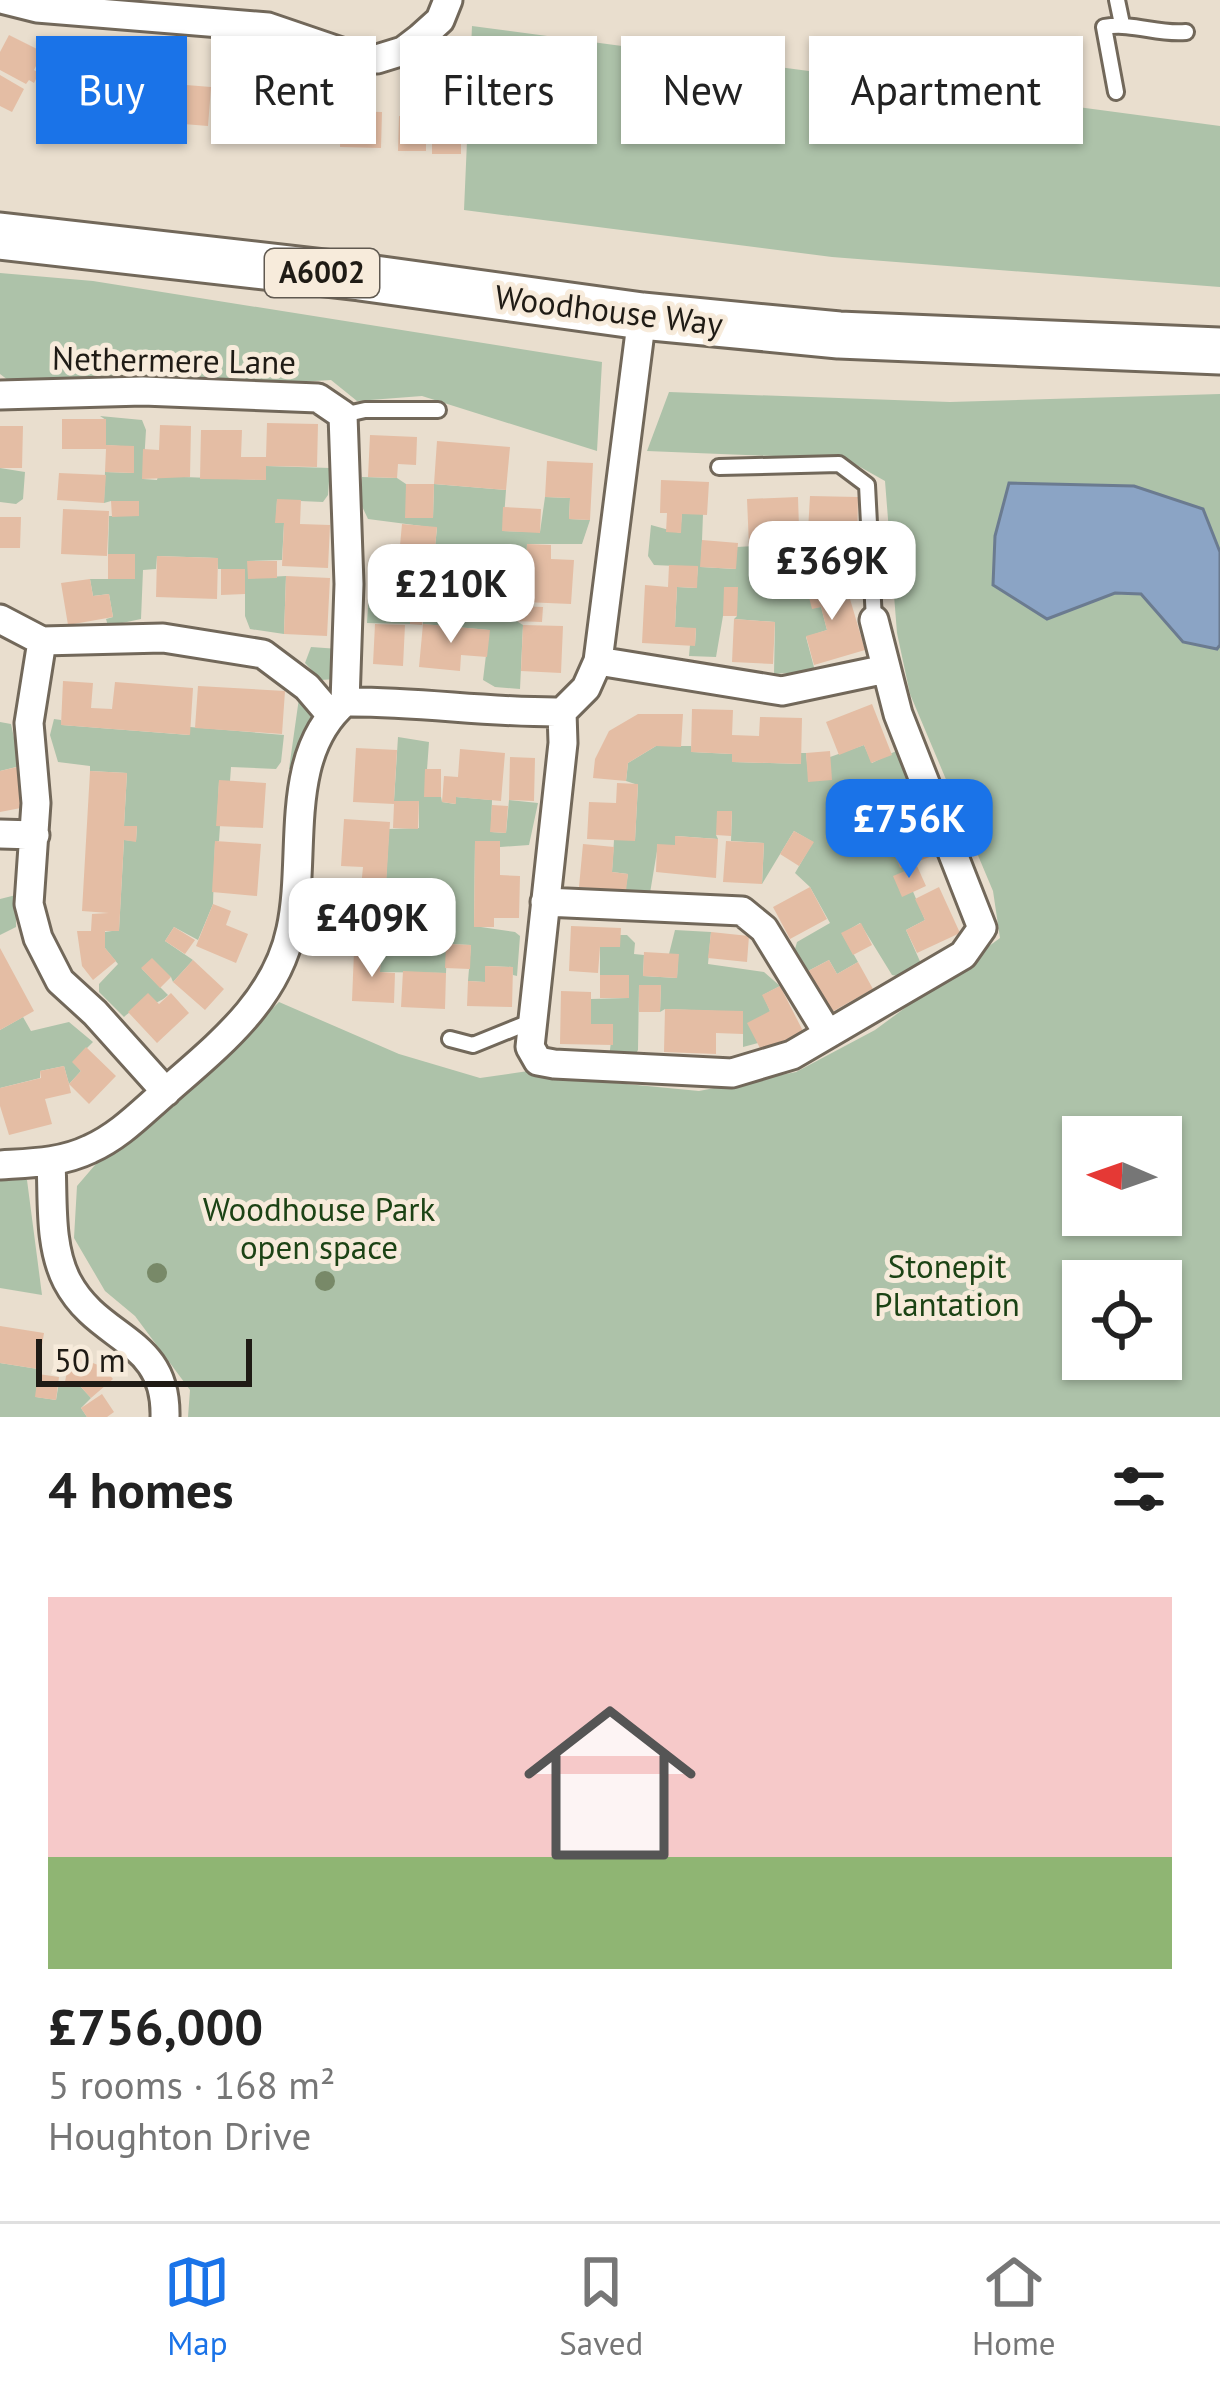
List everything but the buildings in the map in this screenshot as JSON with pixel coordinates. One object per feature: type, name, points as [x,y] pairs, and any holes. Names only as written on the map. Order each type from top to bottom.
[{"type":"main road","name":"Woodhouse Way","points":[[0,236],[642,316],[838,335],[1220,351]]},
{"type":"street","points":[[4,0],[37,8],[268,27],[356,57],[377,59],[403,51],[421,38],[440,20],[448,0]]},
{"type":"street","points":[[0,619],[42,640],[163,638],[262,654],[338,708],[392,701],[497,712],[562,712],[586,688],[598,662],[642,316]]},
{"type":"street","name":"Nethermere Lane","points":[[0,395],[143,391],[317,398],[344,415]]},
{"type":"street","points":[[0,1165],[51,1162],[90,1150],[123,1130],[226,1039],[276,975],[291,929],[310,753],[338,708],[349,584],[344,415]]},
{"type":"street","points":[[562,712],[563,743],[530,1047],[538,1061],[733,1073],[792,1054],[963,955],[982,928],[898,715],[874,620]]},
{"type":"street","points":[[42,640],[29,723],[35,835],[28,904],[38,938],[60,981],[166,1092]]},
{"type":"street","points":[[598,662],[782,692],[886,669]]},
{"type":"street","points":[[0,834],[35,835]]},
{"type":"street","points":[[545,902],[742,911],[764,929],[827,1032]]},
{"type":"street","points":[[51,1162],[55,1242],[65,1278],[87,1313],[148,1356],[166,1396],[165,1417]]},
{"type":"lane","points":[[1117,0],[1122,24]]},
{"type":"lane","points":[[1116,92],[1104,27],[1122,24],[1162,34],[1186,32]]},
{"type":"lane","points":[[344,415],[365,410],[438,410]]},
{"type":"lane","points":[[719,467],[839,464],[867,485],[874,620]]},
{"type":"lane","points":[[450,1040],[473,1045],[530,1022]]},
{"type":"green space","points":[[472,26],[547,36],[472,36]]},
{"type":"green space","points":[[597,43],[621,46],[621,144],[785,144],[785,68],[809,71],[809,144],[1083,144],[1083,108],[1220,126],[1220,287],[832,257],[464,210],[467,144],[597,144]]},
{"type":"green space","points":[[0,273],[93,281],[602,362],[597,451],[422,396],[357,401],[331,380],[218,387],[124,376],[8,380],[0,374]]},
{"type":"green space","name":"Woodhouse Park open space","points":[[669,392],[950,402],[1220,394],[1220,1417],[188,1417],[190,1390],[135,1316],[105,1291],[74,1238],[77,1186],[101,1158],[181,1098],[279,1002],[399,1054],[480,1078],[535,1070],[543,1076],[699,1091],[796,1072],[875,1030],[1000,938],[993,891],[910,694],[897,633],[885,481],[846,459],[647,451]]},
{"type":"green space","points":[[100,416],[142,420],[146,430],[143,479],[265,480],[266,466],[330,468],[323,502],[277,500],[276,522],[284,523],[282,560],[248,561],[248,578],[286,576],[284,634],[250,629],[245,616],[245,569],[218,569],[217,558],[157,556],[156,569],[143,570],[141,619],[108,626],[106,619],[113,617],[109,594],[93,596],[90,579],[135,579],[135,555],[108,554],[109,516],[139,516],[111,501],[104,503],[105,472],[133,473],[134,447],[106,445],[106,420]]},
{"type":"green space","points":[[0,468],[25,472],[23,499],[16,504],[0,502]]},
{"type":"green space","points":[[362,477],[397,478],[406,484],[406,518],[433,518],[434,484],[506,490],[503,531],[540,532],[545,497],[570,498],[569,519],[590,520],[582,544],[527,544],[524,602],[515,606],[515,620],[523,625],[520,689],[495,687],[483,680],[489,630],[423,624],[422,604],[410,605],[410,624],[367,623],[369,591],[374,587],[422,589],[423,574],[432,575],[437,528],[368,519],[360,502]]},
{"type":"green space","points":[[682,514],[703,514],[701,567],[735,569],[737,547],[772,545],[772,529],[799,528],[798,561],[811,533],[841,532],[841,546],[857,546],[856,573],[830,579],[828,572],[812,608],[821,607],[827,630],[806,637],[815,671],[774,674],[775,622],[734,619],[737,616],[723,616],[716,657],[689,656],[696,629],[675,627],[677,587],[696,588],[698,567],[654,565],[648,556],[651,525],[680,533]]},
{"type":"green space","points":[[311,647],[339,649],[336,679],[321,680],[305,663]]},
{"type":"green space","points":[[300,691],[316,719],[295,770],[289,769]]},
{"type":"green space","points":[[54,719],[62,725],[189,735],[190,727],[284,735],[276,769],[231,767],[230,781],[219,781],[213,904],[198,940],[174,927],[165,941],[193,960],[173,982],[171,977],[142,969],[168,995],[124,1017],[99,992],[99,984],[118,964],[105,948],[105,932],[119,930],[124,840],[136,841],[137,826],[124,826],[127,773],[90,771],[90,766],[58,762],[50,735]]},
{"type":"green space","points":[[0,722],[11,724],[20,766],[0,771]]},
{"type":"green space","points":[[398,737],[429,742],[425,797],[441,797],[442,802],[455,804],[456,797],[492,800],[491,832],[506,833],[509,800],[538,803],[529,845],[500,847],[500,841],[475,842],[474,926],[520,936],[517,976],[512,967],[486,966],[485,982],[468,981],[471,945],[447,944],[446,973],[380,972],[381,953],[354,951],[354,933],[383,933],[389,829],[419,828],[419,802],[394,801]]},
{"type":"green space","points":[[864,745],[872,763],[898,750],[907,777],[903,784],[864,800],[872,821],[882,818],[925,920],[906,930],[923,968],[903,977],[892,975],[860,923],[842,934],[858,962],[837,974],[829,960],[808,971],[795,949],[797,942],[830,923],[810,887],[795,873],[813,842],[794,831],[762,884],[764,843],[731,841],[732,811],[718,839],[676,836],[675,845],[658,845],[650,893],[642,898],[624,897],[628,874],[612,872],[614,840],[635,840],[638,785],[626,781],[628,763],[656,746],[691,746],[692,752],[732,754],[733,762],[801,764],[801,753],[806,753],[809,782],[830,757]]},
{"type":"green space","points":[[16,895],[16,927],[0,935],[0,899]]},
{"type":"green space","points":[[675,930],[711,932],[708,964],[764,972],[780,986],[763,995],[770,1011],[758,1043],[743,1047],[743,1012],[660,1012],[661,986],[639,985],[638,1050],[635,1055],[609,1058],[613,1025],[591,1024],[591,999],[628,998],[628,975],[600,975],[600,947],[619,947],[620,935],[627,935],[635,943],[634,954],[644,955],[643,976],[677,978],[678,955],[669,954]]},
{"type":"green space","points":[[23,1017],[31,1031],[69,1022],[93,1042],[73,1062],[81,1071],[69,1084],[64,1066],[0,1088],[0,1030]]},
{"type":"green space","points":[[0,1180],[27,1180],[42,1295],[0,1288]]},
{"type":"green space","points":[[0,1363],[38,1369],[36,1397],[56,1400],[59,1382],[80,1386],[91,1398],[81,1408],[87,1417],[0,1417]]},
{"type":"water","points":[[1009,483],[1134,486],[1203,509],[1220,552],[1217,649],[1183,642],[1141,594],[1115,593],[1047,619],[993,585],[995,536]]},
{"type":"park label","name":"Stonepit Plantation","points":[[947,1285]]}]
